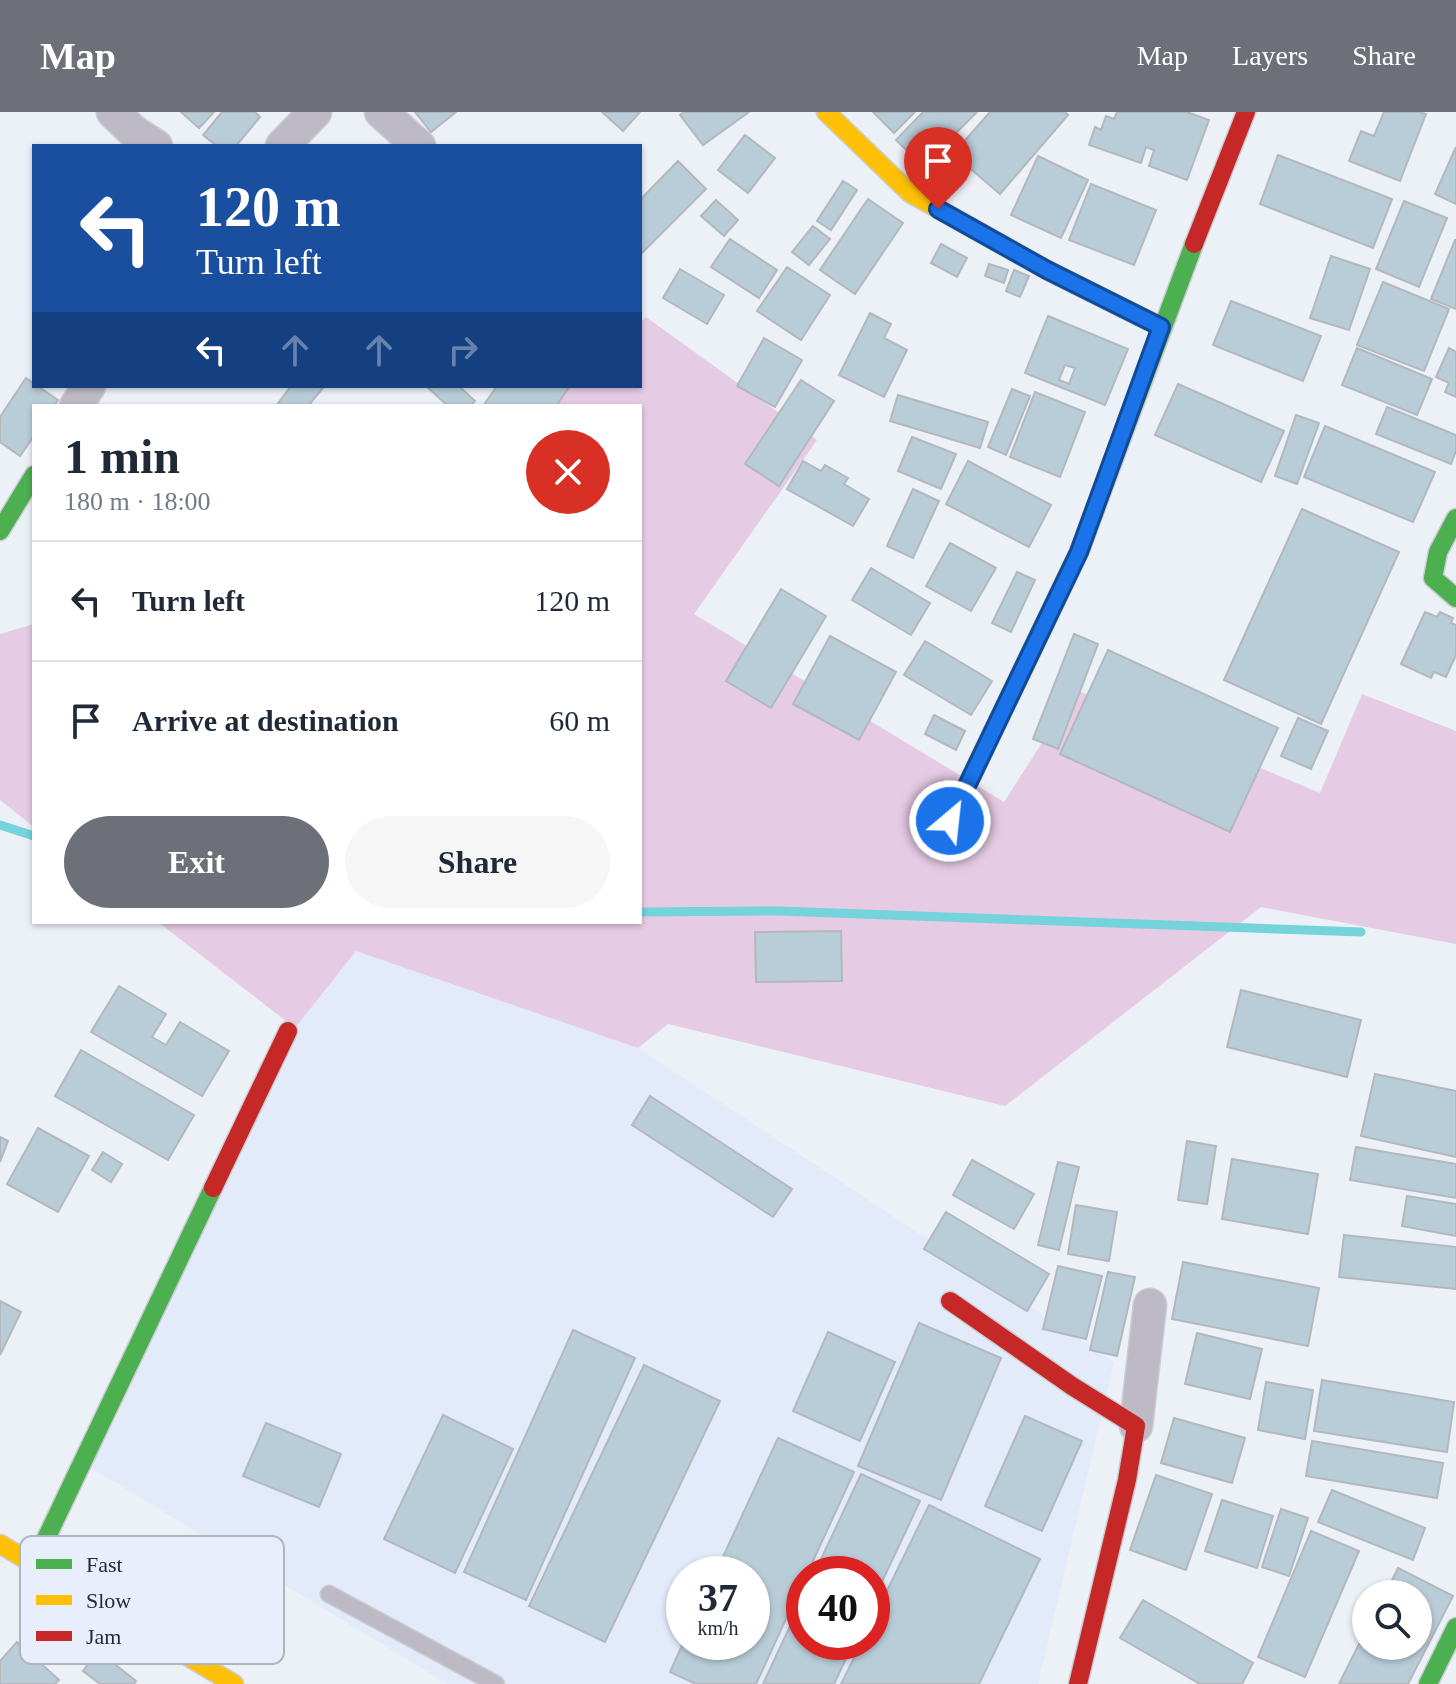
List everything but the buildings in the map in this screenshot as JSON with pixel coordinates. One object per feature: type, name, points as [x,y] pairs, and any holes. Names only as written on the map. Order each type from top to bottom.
[{"type":"street","points":[[113,112],[134,132],[153,144]]},
{"type":"street","points":[[284,144],[315,112]]},
{"type":"street","points":[[381,112],[417,144]]},
{"type":"street","points":[[826,112],[910,193],[1047,270],[1161,327]]},
{"type":"street","points":[[950,821],[1079,552],[1161,327],[1246,112]]},
{"type":"street","points":[[0,531],[32,478]]},
{"type":"street","points":[[1456,518],[1438,552],[1433,578],[1456,598]]},
{"type":"street","points":[[47,1536],[288,1031]]},
{"type":"street","points":[[950,1301],[1072,1386],[1136,1426]]},
{"type":"street","points":[[1078,1684],[1127,1480],[1150,1305]]},
{"type":"street","points":[[0,1544],[20,1557]]},
{"type":"street","points":[[1428,1684],[1456,1627]]},
{"type":"street","points":[[200,1664],[234,1684]]},
{"type":"lane","points":[[329,1594],[496,1684]]},
{"type":"shaded area","points":[[646,317],[817,440],[694,614],[1004,802],[1076,690],[1320,793],[1362,694],[1456,731],[1456,944],[1261,907],[1005,1106],[668,1024],[638,1048],[356,951],[295,1028],[161,924],[642,924],[642,404],[546,404],[565,388],[642,388],[642,321]]},
{"type":"shaded area","points":[[32,625],[32,825],[0,800],[0,634]]},
{"type":"shaded area","points":[[355,950],[638,1048],[1114,1362],[1038,1684],[448,1684],[284,1585],[284,1536],[204,1536],[88,1466],[295,1028]]},
{"type":"waterway","points":[[0,825],[32,835]]},
{"type":"waterway","points":[[642,912],[779,911],[1361,932]]},
{"type":"traffic: fast","points":[[950,821],[1079,552],[1194,244]]},
{"type":"traffic: fast","points":[[0,531],[32,478]]},
{"type":"traffic: fast","points":[[1456,518],[1438,552],[1433,578],[1456,598]]},
{"type":"traffic: fast","points":[[47,1536],[213,1188]]},
{"type":"traffic: fast","points":[[1428,1684],[1456,1627]]},
{"type":"traffic: slow","points":[[826,112],[910,193],[1047,270],[1161,327]]},
{"type":"traffic: slow","points":[[0,1544],[20,1556]]},
{"type":"traffic: slow","points":[[201,1664],[234,1684]]},
{"type":"traffic: jam","points":[[1194,244],[1246,112]]},
{"type":"traffic: jam","points":[[213,1188],[288,1031]]},
{"type":"traffic: jam","points":[[950,1301],[1072,1386],[1136,1426],[1127,1480],[1078,1684]]},
{"type":"route","points":[[938,209],[1047,270],[1161,327],[1079,552],[950,821]]}]
